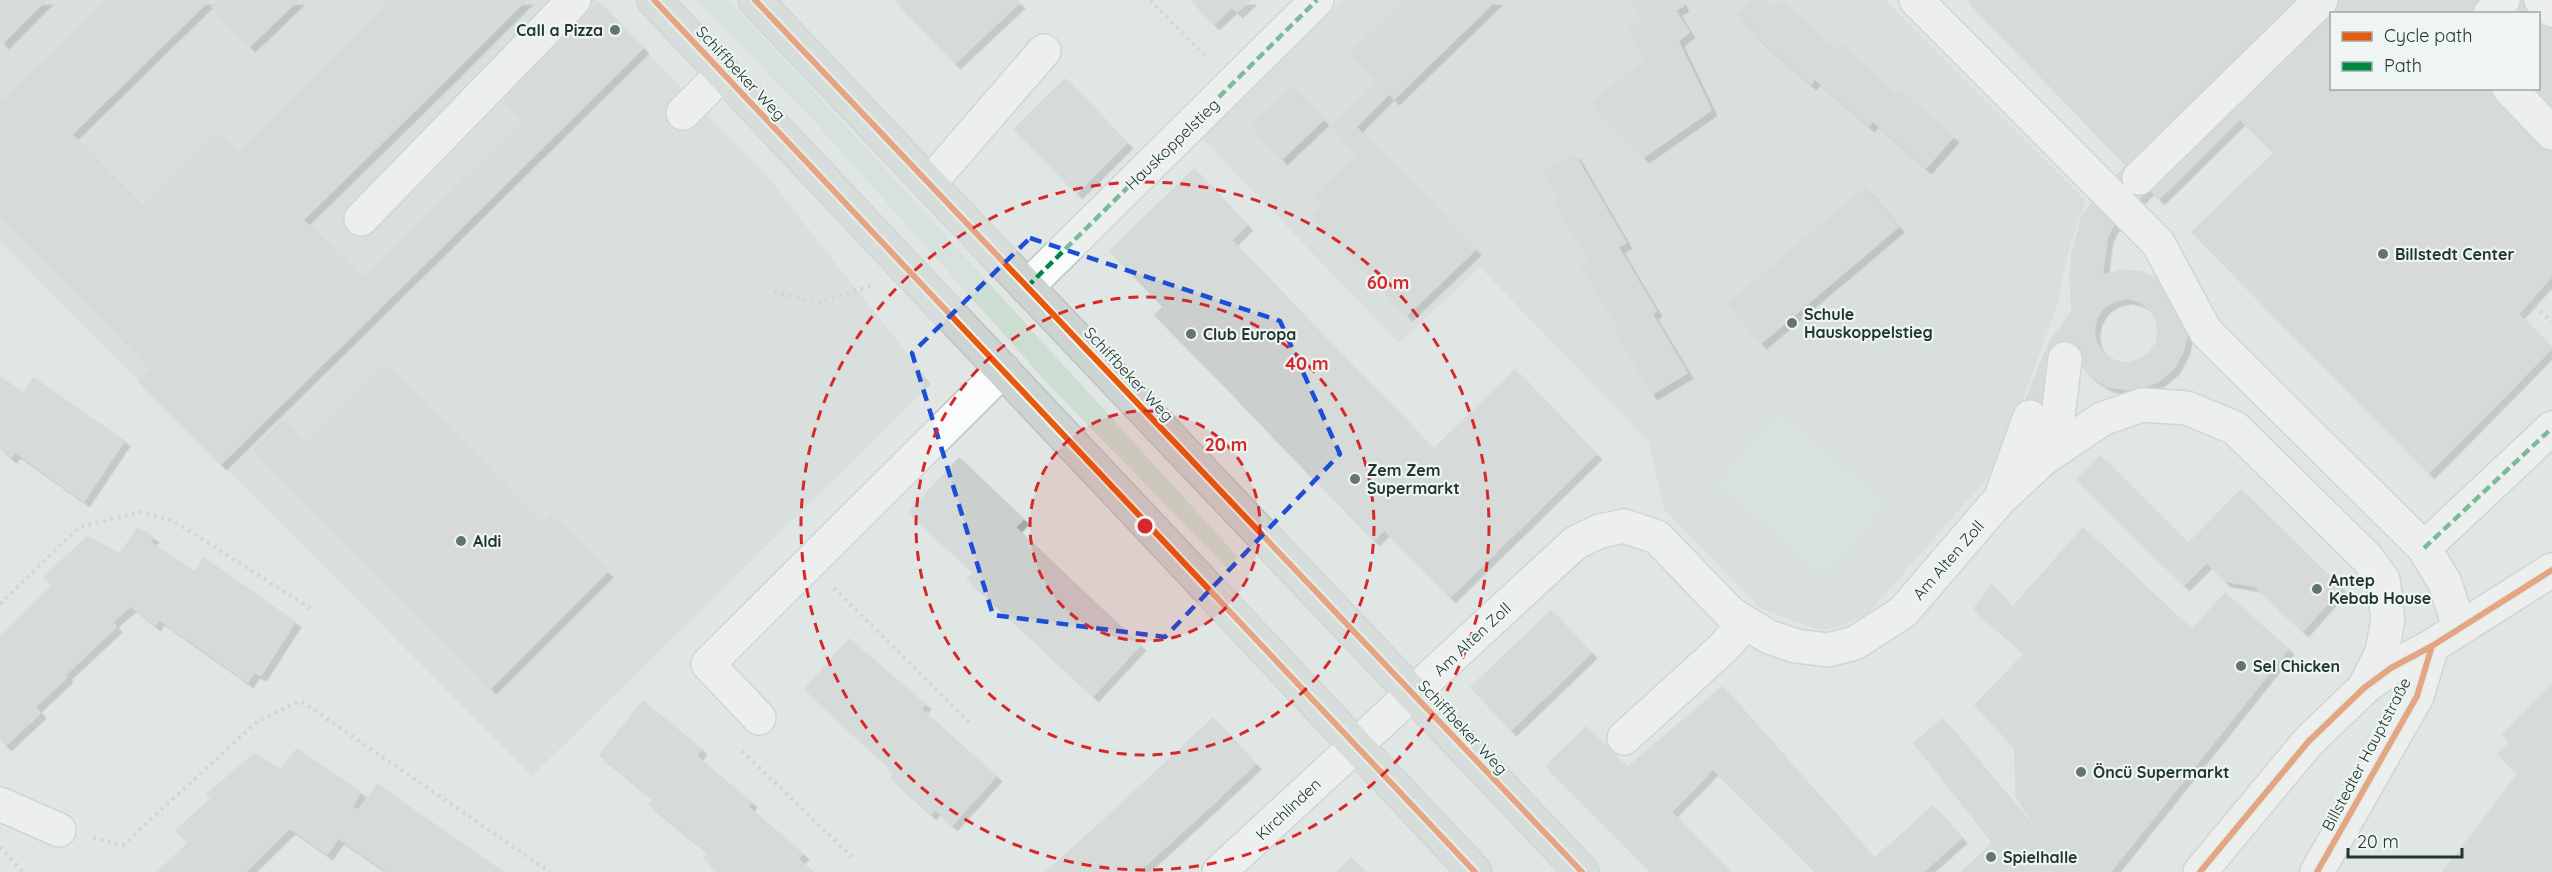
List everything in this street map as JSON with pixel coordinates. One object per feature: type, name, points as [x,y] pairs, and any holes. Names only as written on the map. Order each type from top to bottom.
[{"type":"main road","name":"Schiffbeker Weg","points":[[654,0],[1475,872]]},
{"type":"main road","name":"Schiffbeker Weg","points":[[755,0],[1582,872]]},
{"type":"street","points":[[361,219],[574,0]]},
{"type":"street","name":"Hauskoppelstieg","points":[[1027,287],[1317,0]]},
{"type":"street","points":[[1916,0],[2158,243],[2206,332],[2424,548],[2445,583],[2459,627]]},
{"type":"street","points":[[2139,178],[2321,0]]},
{"type":"street","points":[[2492,12],[2503,0]]},
{"type":"street","points":[[2541,0],[2552,10]]},
{"type":"street","points":[[929,184],[1044,51]]},
{"type":"street","points":[[683,113],[723,73]]},
{"type":"street","points":[[2511,90],[2552,133]]},
{"type":"street","points":[[2043,459],[2058,416],[2065,359]]},
{"type":"street","points":[[759,718],[708,664],[1003,370]]},
{"type":"street","name":"Am Alten Zoll","points":[[1413,694],[1575,543],[1600,531],[1624,526],[1657,537],[1730,613],[1769,637],[1796,646],[1828,650],[1856,644],[1903,612],[2000,499],[2043,459],[2102,419],[2142,405],[2187,408],[2235,428],[2367,558],[2383,580],[2388,619],[2382,652],[2364,688]]},
{"type":"street","points":[[2000,499],[2030,417]]},
{"type":"street","points":[[2424,548],[2552,428]]},
{"type":"street","name":"Billstedter Hauptstraße","points":[[2200,872],[2308,742],[2364,688],[2391,668],[2432,646],[2552,570]]},
{"type":"street","points":[[1624,738],[1723,648],[1745,623]]},
{"type":"street","name":"Billstedter Hauptstraße","points":[[2317,872],[2417,696],[2432,646]]},
{"type":"street","name":"Schiffbeker Weg","points":[[1356,746],[1413,694]]},
{"type":"street","name":"Kirchlinden","points":[[1219,872],[1356,746]]},
{"type":"street","points":[[0,804],[59,830]]},
{"type":"street","name":"Billstedter Hauptstraße","points":[[2232,872],[2252,811]]},
{"type":"path","points":[[1150,0],[1233,84]]},
{"type":"path","points":[[774,292],[820,303],[874,284],[899,260]]},
{"type":"path","points":[[2529,301],[2552,322]]},
{"type":"path","points":[[0,604],[79,527],[140,512],[172,520],[313,610]]},
{"type":"path","points":[[809,564],[970,723]]},
{"type":"path","points":[[59,830],[123,845],[259,720],[301,701],[550,872]]},
{"type":"path","points":[[735,745],[852,857]]},
{"type":"path","points":[[0,847],[23,872]]},
{"type":"highlighted area","points":[[1030,238],[1280,321],[1340,454],[1165,637],[993,615],[912,353]]},
{"type":"shaded area","points":[[0,0],[596,0],[766,175],[931,384],[532,776],[0,241]]},
{"type":"shaded area","name":"Schule Hauskoppelstieg","points":[[1343,0],[1885,0],[2086,201],[2069,247],[2058,302],[2001,462],[1866,616],[1823,631],[1761,609],[1664,509],[1649,442],[1480,267],[1399,343],[1201,137]]},
{"type":"green space","points":[[697,0],[727,0],[825,103],[1238,557],[1227,568],[1049,385],[815,122]]},
{"type":"green space","points":[[1779,411],[1887,504],[1824,577],[1716,484]]},
{"type":"building","points":[[0,0],[46,0],[3,43],[0,39]]},
{"type":"building","points":[[107,0],[209,0],[54,152],[4,101]]},
{"type":"building","points":[[218,0],[298,0],[250,46],[212,7]]},
{"type":"building","points":[[381,0],[526,0],[453,73]]},
{"type":"building","points":[[895,0],[1016,0],[1019,3],[955,63]]},
{"type":"building","points":[[1191,0],[1250,0],[1237,12],[1232,7],[1214,24]]},
{"type":"building","points":[[1406,0],[1496,0],[1394,99],[1350,53]]},
{"type":"building","points":[[1631,0],[1680,0],[1683,6],[1675,10],[1689,32],[1678,41],[1660,48]]},
{"type":"building","points":[[1751,0],[1763,0],[1774,10],[1781,1],[1836,50],[1841,45],[1896,95],[1900,90],[1953,137],[1926,168],[1873,121],[1869,126],[1815,79],[1811,84],[1755,35],[1758,32],[1738,15]]},
{"type":"building","name":"Billstedt Center","points":[[1967,0],[2552,0],[2552,276],[2518,314],[2552,348],[2429,473],[2192,232],[2274,153],[2240,119],[2159,199]]},
{"type":"building","points":[[599,3],[643,48],[385,303],[362,280],[525,120],[503,98]]},
{"type":"building","points":[[387,6],[453,73],[303,220],[238,154]]},
{"type":"building","points":[[1643,21],[1660,48],[1678,41],[1711,110],[1644,157],[1591,104],[1645,59],[1629,30]]},
{"type":"building","points":[[1065,79],[1127,143],[1077,193],[1014,129]]},
{"type":"building","points":[[1378,82],[1389,94],[1356,127],[1475,250],[1407,315],[1311,215],[1323,205],[1314,196],[1358,154],[1332,127]]},
{"type":"building","points":[[1292,87],[1323,120],[1282,159],[1251,126]]},
{"type":"building","points":[[0,97],[54,152],[0,206]]},
{"type":"building","points":[[2374,102],[2424,147],[2392,182],[2342,137]]},
{"type":"building","points":[[217,133],[303,220],[228,294],[143,207]]},
{"type":"building","points":[[72,135],[228,294],[152,369],[0,214],[0,206]]},
{"type":"building","points":[[1574,154],[1626,243],[1618,247],[1656,311],[1652,314],[1687,373],[1652,394],[1616,333],[1620,330],[1582,267],[1590,262],[1555,203],[1560,200],[1544,172]]},
{"type":"building","points":[[2127,165],[2149,188],[2112,227],[2107,238],[2102,276],[2084,290],[2072,311],[2070,279],[2072,254],[2082,216],[2106,185]]},
{"type":"building","points":[[1194,169],[1247,225],[1164,307],[1110,251]]},
{"type":"building","points":[[1865,188],[1898,227],[1761,343],[1728,304]]},
{"type":"building","points":[[303,220],[385,303],[221,464],[139,382]]},
{"type":"building","points":[[1232,241],[1300,312],[1225,386],[1155,315]]},
{"type":"building","points":[[2122,270],[2142,272],[2160,280],[2188,331],[2183,351],[2174,368],[2160,380],[2143,388],[2125,389],[2107,386],[2091,376],[2079,363],[2071,347],[2069,328],[2072,311],[2079,297],[2089,285],[2102,276]],"holes":[[[2126,298],[2139,301],[2149,308],[2156,319],[2158,331],[2156,343],[2149,353],[2140,359],[2127,363],[2115,361],[2104,354],[2096,343],[2094,331],[2096,319],[2103,308],[2114,301]]]},
{"type":"building","points":[[2072,311],[2069,328],[2071,347],[2040,420],[2021,413],[2053,337]]},
{"type":"building","points":[[1300,312],[1363,377],[1287,451],[1225,386]]},
{"type":"building","name":"Aldi","points":[[384,365],[543,525],[551,516],[607,572],[491,688],[254,449],[282,421],[304,444]]},
{"type":"building","points":[[1515,370],[1596,454],[1450,597],[1385,530],[1450,466],[1434,449]]},
{"type":"building","points":[[0,377],[24,393],[34,378],[124,441],[84,501],[15,452],[11,457],[0,448]]},
{"type":"building","points":[[1363,377],[1450,466],[1374,540],[1287,451]]},
{"type":"building","points":[[2100,456],[2188,544],[2241,490],[2341,588],[2303,631],[2255,586],[2225,581],[2207,562],[2184,585],[2077,479]]},
{"type":"building","points":[[959,458],[1023,519],[973,572],[909,512]]},
{"type":"building","points":[[1015,527],[1075,584],[1027,634],[967,579]]},
{"type":"building","points":[[138,528],[153,537],[150,542],[195,572],[204,558],[295,622],[261,675],[254,672],[248,682],[159,619],[155,625],[131,606],[112,622],[116,627],[65,675],[16,622],[52,586],[44,577],[87,537],[120,554]]},
{"type":"building","points":[[2083,528],[2192,630],[2225,593],[2288,649],[2171,796],[2025,653],[1974,609],[1992,585],[2012,608]]},
{"type":"building","points":[[1075,584],[1140,645],[1093,696],[1027,634]]},
{"type":"building","points":[[1551,611],[1591,653],[1511,730],[1471,687]]},
{"type":"building","points":[[16,622],[67,677],[35,707],[40,713],[6,745],[0,739],[0,636]]},
{"type":"building","points":[[849,639],[925,704],[879,758],[805,689]]},
{"type":"building","name":"Öncü Supermarkt","points":[[2025,653],[2171,796],[2110,872],[2078,872],[2047,844],[2016,796],[2015,748],[1975,705]]},
{"type":"building","points":[[2552,684],[2552,808],[2498,754],[2510,742],[2502,735]]},
{"type":"building","points":[[1722,687],[1885,872],[1816,872],[1713,769],[1671,812],[1627,768]]},
{"type":"building","points":[[643,701],[701,749],[696,756],[751,802],[709,853],[649,804],[654,799],[600,755]]},
{"type":"building","points":[[922,710],[996,776],[952,825],[935,809],[931,814],[891,778],[895,773],[879,758]]},
{"type":"building","points":[[1213,718],[1255,764],[1204,812],[1162,766]]},
{"type":"building","points":[[1942,719],[2047,844],[2023,872],[2016,872],[1914,743]]},
{"type":"building","points":[[1586,727],[1659,800],[1619,839],[1546,766]]},
{"type":"building","points":[[297,749],[360,792],[352,807],[358,811],[327,854],[290,828],[245,872],[217,872],[176,830],[211,799],[207,794],[254,754],[281,770]]},
{"type":"building","points":[[1162,766],[1204,812],[1138,872],[1135,872],[1095,828]]},
{"type":"building","points":[[2518,774],[2552,808],[2552,872],[2443,872]]},
{"type":"building","points":[[377,784],[458,841],[436,872],[388,872],[339,838]]},
{"type":"building","points":[[1659,800],[1718,860],[1706,872],[1651,872],[1619,839]]},
{"type":"building","points":[[747,806],[803,854],[798,859],[813,872],[720,872],[704,858]]},
{"type":"building","points":[[1933,806],[1961,838],[1923,872],[1885,872],[1874,859]]},
{"type":"building","points":[[1095,828],[1135,872],[1046,872]]},
{"type":"building","points":[[458,841],[499,869],[503,872],[436,872]]},
{"type":"building","points":[[189,842],[217,872],[158,872],[159,871]]},
{"type":"building","name":"Spielhalle","points":[[1993,842],[2016,872],[1962,872]]},
{"type":"building","points":[[2047,844],[2078,872],[2023,872]]},
{"type":"building","points":[[1351,858],[1365,872],[1337,872]]},
{"type":"building","points":[[1718,860],[1730,872],[1706,872]]},
{"type":"marked path","points":[[1027,287],[1317,0]]},
{"type":"marked path","points":[[2424,548],[2552,428]]},
{"type":"cycle path","points":[[654,0],[1475,872]]},
{"type":"cycle path","points":[[755,0],[1582,872]]},
{"type":"cycle path","points":[[2200,872],[2308,742],[2364,688],[2391,668],[2432,646],[2552,570]]},
{"type":"cycle path","points":[[2317,872],[2417,696],[2432,646]]},
{"type":"place","name":"Call a Pizza","points":[[615,30]]},
{"type":"place","name":"Billstedt Center","points":[[2383,254]]},
{"type":"place","name":"Schule Hauskoppelstieg","points":[[1792,323]]},
{"type":"place","name":"Club Europa","points":[[1191,334]]},
{"type":"place","name":"Zem Zem Supermarkt","points":[[1355,479]]},
{"type":"place","name":"Aldi","points":[[461,541]]},
{"type":"place","name":"Antep Kebab House","points":[[2317,589]]},
{"type":"place","name":"Sel Chicken","points":[[2241,666]]},
{"type":"place","name":"Öncü Supermarkt","points":[[2081,772]]},
{"type":"place","name":"Spielhalle","points":[[1991,857]]}]
